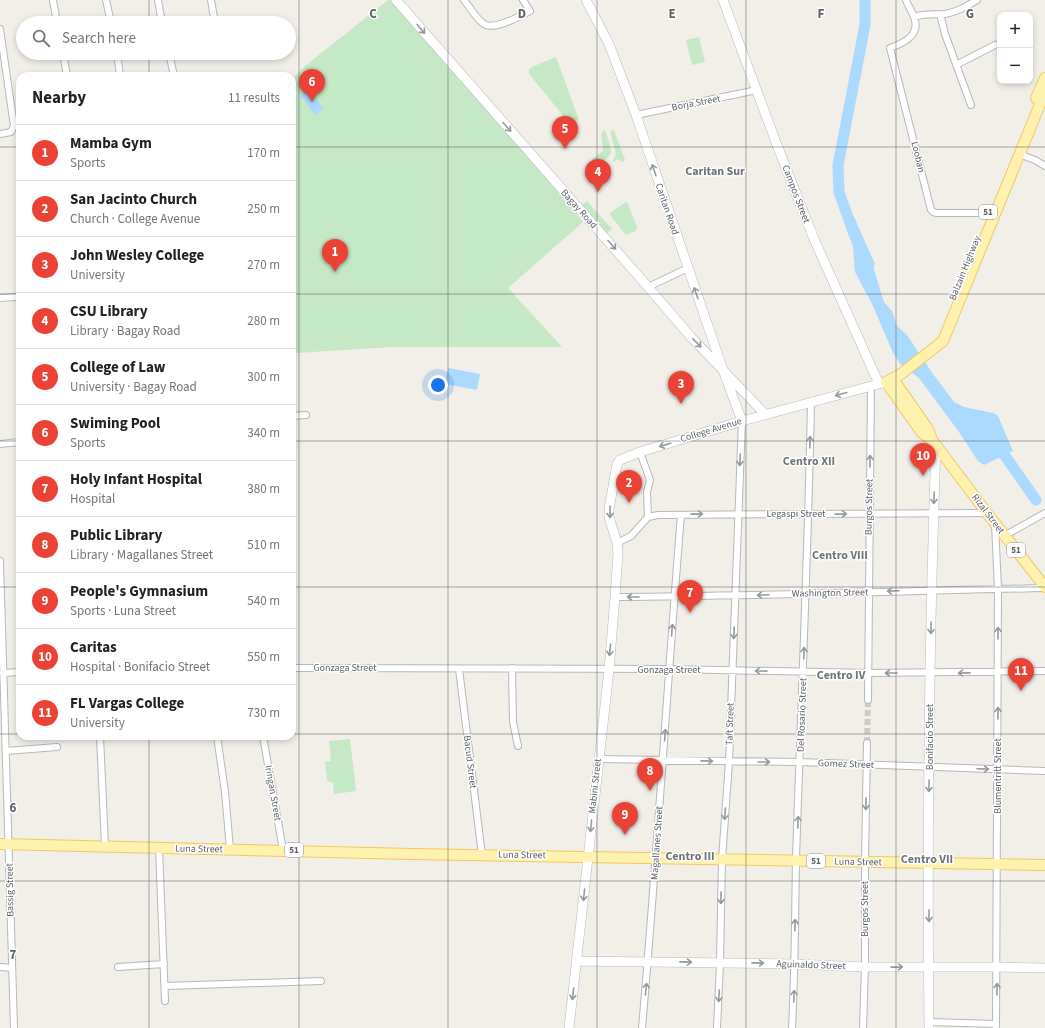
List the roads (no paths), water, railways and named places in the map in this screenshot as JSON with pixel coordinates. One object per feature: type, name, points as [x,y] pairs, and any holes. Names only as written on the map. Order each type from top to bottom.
[{"type":"main road","name":"Bagay Road","points":[[396,0],[691,337],[766,414]]},
{"type":"main road","name":"Caritan Road","points":[[586,0],[609,44],[636,115],[723,370],[742,421]]},
{"type":"main road","name":"Campos Street","points":[[722,0],[814,239],[886,381]]},
{"type":"main road","name":"Balzain Highway","points":[[933,350],[987,213],[1045,78]]},
{"type":"main road","name":"Balzain Highway","points":[[886,381],[933,350],[943,341],[1045,92]]},
{"type":"main road","name":"College Avenue","points":[[617,543],[609,509],[620,460],[640,452],[742,421],[886,381]]},
{"type":"main road","name":"Rizal Street","points":[[886,381],[922,433],[934,443],[1045,588]]},
{"type":"main road","name":"Bonifacio Street","points":[[929,1025],[928,863],[934,443]]},
{"type":"main road","name":"Mabini Street","points":[[569,1028],[578,961],[598,759],[609,670],[618,559],[617,543]]},
{"type":"main road","name":"Luna Street","points":[[4,844],[482,855],[1045,865]]},
{"type":"main road","name":"Aguinaldo Street","points":[[578,961],[795,964],[865,967],[929,966],[1045,968]]},
{"type":"street","points":[[53,0],[56,16]]},
{"type":"street","points":[[106,0],[110,16]]},
{"type":"street","points":[[158,0],[161,16]]},
{"type":"street","points":[[211,0],[214,16]]},
{"type":"street","points":[[464,0],[483,24],[491,26],[507,22],[530,11],[523,0]]},
{"type":"street","points":[[906,0],[914,17],[922,14],[953,12],[962,9],[977,0]]},
{"type":"street","points":[[940,14],[942,25],[971,105]]},
{"type":"street","name":"Looban","points":[[914,17],[916,22],[913,35],[900,44],[890,48],[932,212],[987,213]]},
{"type":"street","points":[[0,29],[14,126],[11,132],[0,134]]},
{"type":"street","points":[[956,65],[995,45]]},
{"type":"street","points":[[64,60],[66,72]]},
{"type":"street","points":[[118,60],[119,72]]},
{"type":"street","points":[[171,60],[173,72]]},
{"type":"street","name":"Borja Street","points":[[636,115],[757,90]]},
{"type":"street","points":[[1019,154],[1035,160],[1045,166]]},
{"type":"street","points":[[648,287],[688,268]]},
{"type":"street","points":[[0,298],[16,297]]},
{"type":"street","name":"Burgos Street","points":[[868,700],[869,514],[886,381]]},
{"type":"street","name":"Del Rosario Street","points":[[792,1028],[795,964],[796,861],[807,593],[811,403]]},
{"type":"street","points":[[296,416],[306,415]]},
{"type":"street","name":"Taft Street","points":[[717,1028],[722,859],[729,762],[742,421]]},
{"type":"street","points":[[0,444],[16,442]]},
{"type":"street","points":[[617,543],[631,536],[648,517],[647,492],[650,480],[640,452]]},
{"type":"street","name":"Legaspi Street","points":[[648,517],[738,514],[809,515],[987,513]]},
{"type":"street","points":[[1004,536],[1045,513]]},
{"type":"street","name":"Magallanes Street","points":[[642,1028],[649,962],[655,858],[664,760],[674,597],[681,515]]},
{"type":"street","name":"Blumentritt Street","points":[[995,524],[998,589],[996,1026]]},
{"type":"street","name":"Bassig Street","points":[[0,561],[6,751],[4,844],[12,968],[14,1028]]},
{"type":"street","name":"Washington Street","points":[[615,597],[735,596],[1045,588]]},
{"type":"street","name":"Gonzaga Street","points":[[296,668],[670,669],[868,673],[1045,672]]},
{"type":"street","points":[[512,668],[513,722],[518,746]]},
{"type":"street","name":"Bacud Street","points":[[459,669],[482,855]]},
{"type":"street","points":[[3,674],[16,672]]},
{"type":"street","points":[[100,740],[105,846]]},
{"type":"street","points":[[218,740],[225,792],[230,849]]},
{"type":"street","name":"Iringan Street","points":[[264,740],[283,850]]},
{"type":"street","name":"Burgos Street","points":[[863,1028],[867,743]]},
{"type":"street","points":[[6,751],[57,747]]},
{"type":"street","name":"Gomez Street","points":[[598,759],[800,762],[1045,771]]},
{"type":"street","points":[[159,848],[165,1002]]},
{"type":"street","points":[[118,967],[164,964]]},
{"type":"street","points":[[0,967],[12,968]]},
{"type":"street","points":[[165,986],[321,981]]},
{"type":"street","points":[[929,1025],[996,1026]]},
{"type":"water","points":[[309,89],[323,108],[315,115],[300,96]]},
{"type":"water","points":[[854,217],[875,264],[874,270],[884,302],[892,311],[897,326],[907,335],[954,402],[964,407],[993,413],[998,416],[1013,451],[984,465],[978,461],[959,432],[919,378],[901,365],[893,353],[873,306],[855,272],[853,247],[845,224]]},
{"type":"water","points":[[448,368],[480,374],[477,390],[445,384]]},
{"type":"waterway","points":[[854,234],[839,192],[838,165],[865,25],[865,0]]},
{"type":"waterway","points":[[996,443],[1036,500]]},
{"type":"tunnel","points":[[867,743],[868,700]]},
{"type":"place","name":"Swiming Pool","points":[[312,102]]},
{"type":"place","name":"College of Law","points":[[565,149]]},
{"type":"place","name":"CSU Library","points":[[598,192]]},
{"type":"place","name":"Mamba Gym","points":[[335,272]]},
{"type":"place","name":"John Wesley College","points":[[681,404]]},
{"type":"place","name":"Caritas","points":[[923,476]]},
{"type":"place","name":"San Jacinto Church","points":[[629,503]]},
{"type":"place","name":"Holy Infant Hospital","points":[[690,613]]},
{"type":"place","name":"FL Vargas College","points":[[1021,691]]},
{"type":"place","name":"Public Library","points":[[650,791]]},
{"type":"place","name":"People's Gymnasium","points":[[625,835]]},
{"type":"district","name":"Caritan Sur","points":[[715,171]]},
{"type":"district","name":"Centro XII","points":[[809,461]]},
{"type":"district","name":"Centro VIII","points":[[840,555]]},
{"type":"district","name":"Centro IV","points":[[841,675]]},
{"type":"district","name":"Centro III","points":[[690,856]]},
{"type":"district","name":"Centro VII","points":[[927,859]]}]
